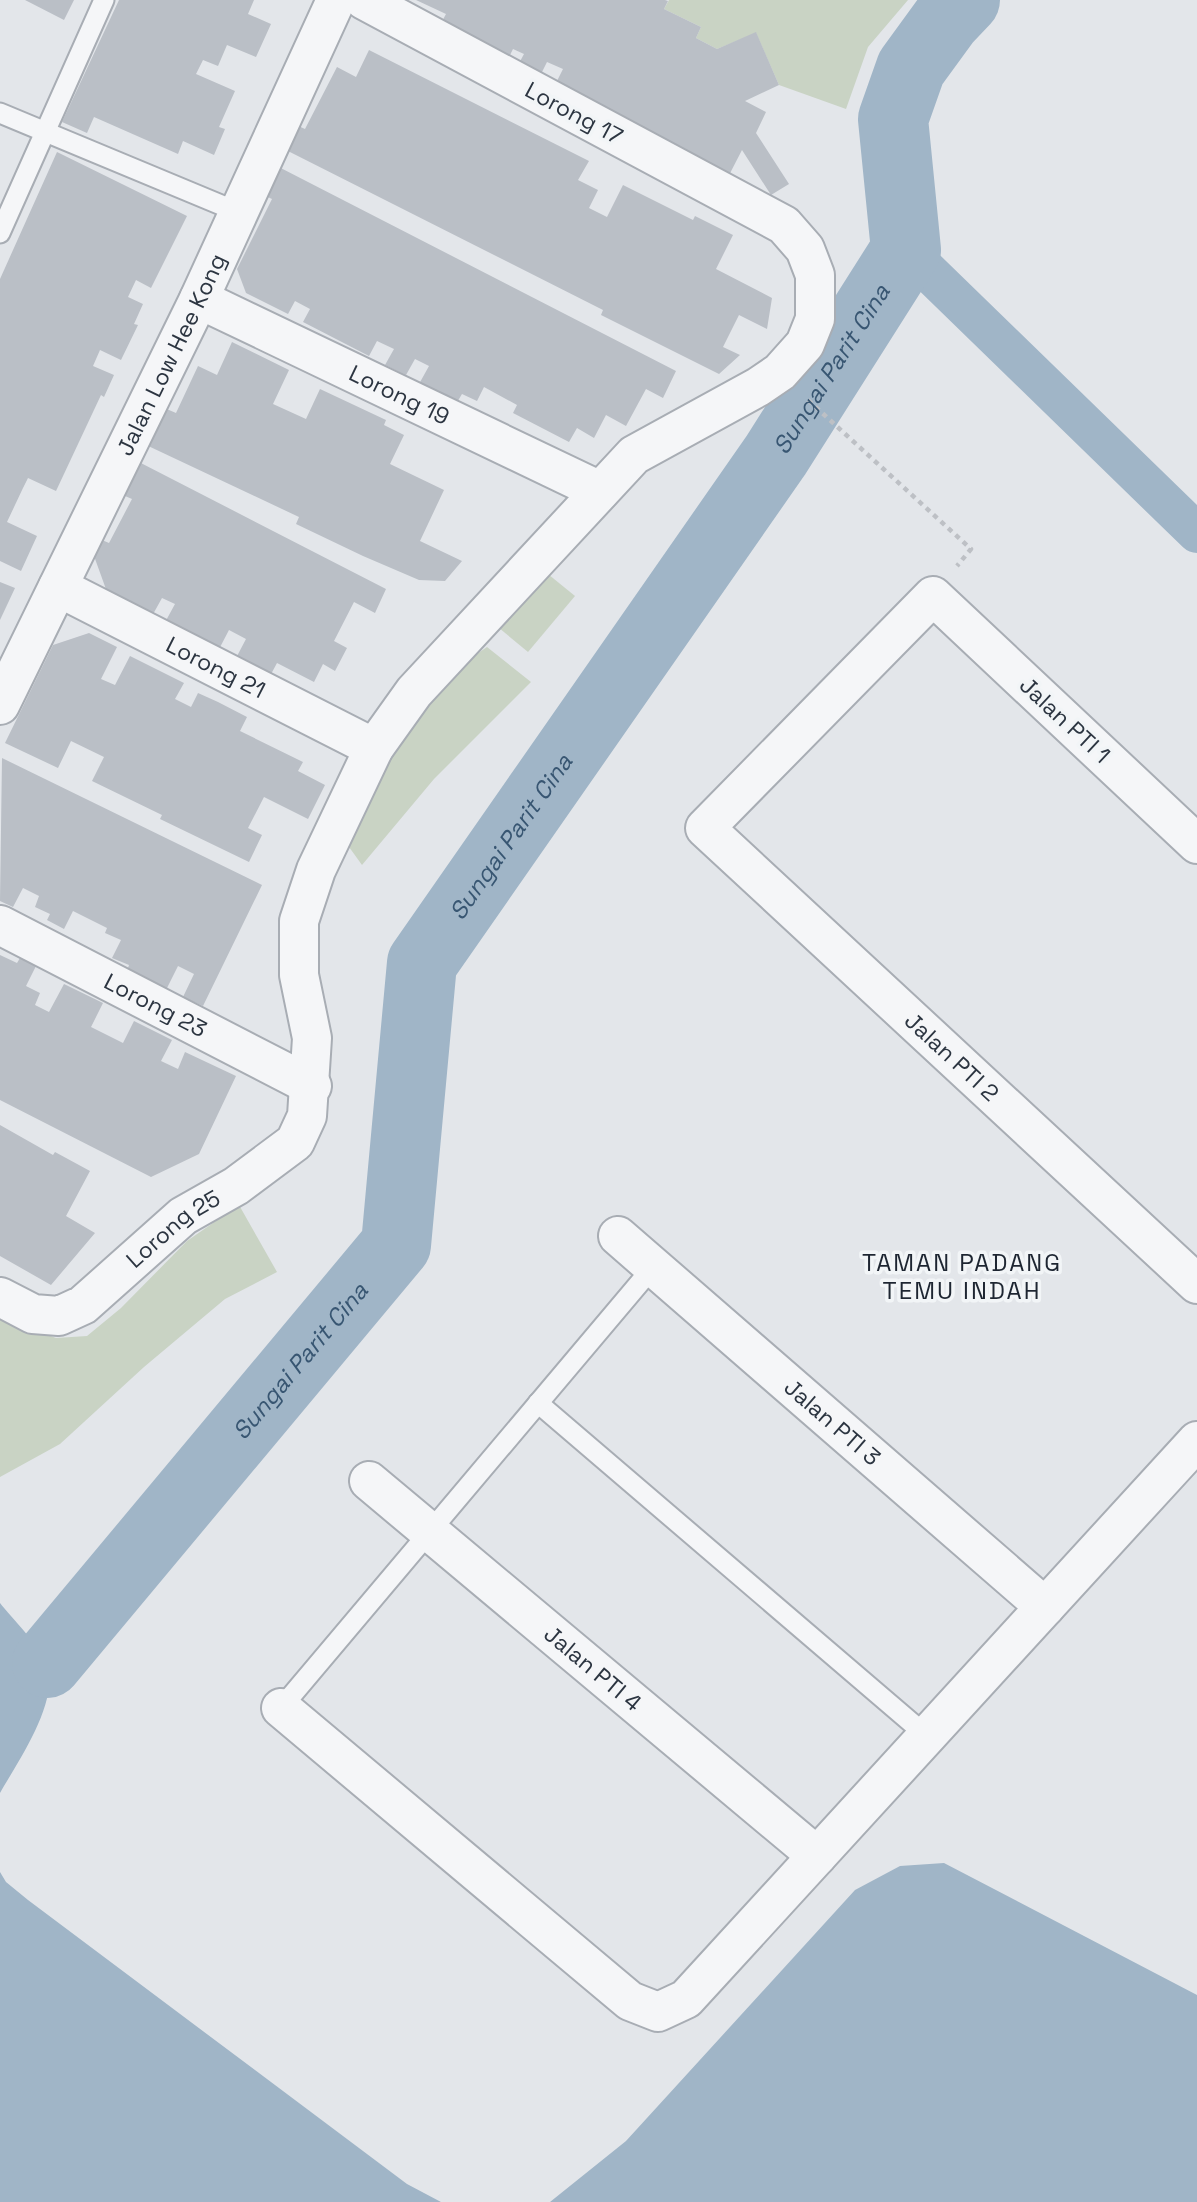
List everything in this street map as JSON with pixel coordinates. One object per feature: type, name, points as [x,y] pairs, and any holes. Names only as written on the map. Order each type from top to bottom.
[{"type":"street","name":"Jalan Low Hee Kong","points":[[0,705],[199,299],[336,0]]},
{"type":"street","name":"Lorong 17","points":[[364,0],[784,225],[805,249],[816,275],[815,318],[791,384]]},
{"type":"street","name":"Lorong 19","points":[[199,299],[600,491]]},
{"type":"street","name":"Lorong 25","points":[[0,1297],[33,1314],[59,1316],[83,1305],[183,1216],[236,1186],[295,1142],[307,1116],[312,1086],[312,1038],[299,975],[299,920],[316,870],[374,748],[414,692],[634,455],[791,384]]},
{"type":"street","name":"Lorong 21","points":[[58,587],[374,748]]},
{"type":"street","name":"Jalan PTI 2","points":[[933,596],[705,828],[1197,1284]]},
{"type":"street","name":"Jalan PTI 1","points":[[933,596],[1197,844]]},
{"type":"street","name":"Lorong 23","points":[[0,925],[312,1086]]},
{"type":"street","name":"Jalan PTI 3","points":[[618,1236],[1045,1607]]},
{"type":"street","points":[[281,1708],[630,2001],[659,2012],[686,1999],[1197,1441]]},
{"type":"street","name":"Jalan PTI 4","points":[[369,1481],[817,1856]]},
{"type":"lane","points":[[0,233],[104,0]]},
{"type":"lane","points":[[0,113],[238,212]]},
{"type":"lane","points":[[281,1708],[653,1267]]},
{"type":"lane","points":[[538,1403],[927,1736]]},
{"type":"path","points":[[791,384],[971,549],[933,596]]},
{"type":"green space","points":[[669,0],[908,0],[868,47],[846,109],[779,85],[756,33],[717,49],[696,38],[701,27],[664,9]]},
{"type":"green space","points":[[543,570],[575,596],[528,652],[493,623]]},
{"type":"green space","points":[[487,647],[531,682],[434,779],[362,865],[344,840],[381,768],[445,676]]},
{"type":"green space","points":[[239,1205],[277,1272],[225,1299],[144,1367],[60,1444],[0,1477],[0,1317],[56,1338],[87,1336],[121,1308],[187,1241]]},
{"type":"water","points":[[0,1603],[44,1657],[49,1678],[43,1713],[0,1793]]},
{"type":"water","points":[[944,1863],[1197,1995],[1197,2202],[550,2202],[626,2141],[855,1890],[900,1866]]},
{"type":"water","points":[[0,1872],[6,1882],[28,1900],[407,2184],[441,2202],[0,2202]]},
{"type":"building","points":[[25,0],[74,0],[64,20]]},
{"type":"building","points":[[119,0],[254,0],[248,14],[271,24],[256,57],[227,45],[218,66],[203,60],[196,74],[235,91],[219,127],[225,129],[214,155],[183,141],[178,154],[94,117],[87,133],[62,122]]},
{"type":"building","points":[[416,0],[665,0],[668,1],[664,9],[701,27],[696,38],[717,49],[756,32],[779,85],[745,101],[766,112],[756,133],[789,184],[771,195],[742,150],[726,181],[554,87],[563,69],[547,62],[539,78],[517,67],[524,54],[513,49],[507,61],[439,27],[446,14]]},
{"type":"building","points":[[369,50],[589,161],[578,180],[598,190],[589,208],[607,217],[623,185],[693,220],[695,216],[733,235],[716,269],[772,298],[767,329],[739,315],[723,347],[740,355],[719,374],[601,315],[603,310],[282,148],[294,124],[305,129],[337,67],[356,77]]},
{"type":"building","points":[[57,152],[187,216],[151,288],[136,280],[128,297],[143,304],[134,324],[138,325],[121,360],[100,350],[93,366],[114,375],[104,397],[101,395],[56,491],[28,478],[7,522],[37,536],[21,571],[0,561],[0,279]]},
{"type":"building","points":[[271,163],[676,371],[663,398],[646,389],[626,426],[606,415],[594,438],[577,428],[569,442],[513,413],[517,405],[484,387],[477,401],[462,394],[456,404],[419,384],[429,366],[415,359],[406,375],[385,365],[394,349],[377,341],[369,356],[303,322],[310,309],[295,301],[288,314],[246,293],[237,269],[272,199],[257,192]]},
{"type":"building","points":[[232,342],[289,370],[273,404],[306,419],[320,389],[386,420],[384,425],[404,435],[390,464],[444,490],[420,541],[462,561],[445,581],[419,580],[363,556],[296,524],[299,517],[144,444],[162,407],[176,413],[198,366],[217,375]]},
{"type":"building","points":[[135,460],[386,589],[375,613],[354,602],[334,641],[347,648],[335,671],[323,664],[314,682],[277,663],[270,676],[236,658],[246,639],[229,630],[217,653],[163,626],[175,604],[162,598],[152,616],[107,592],[94,556],[102,540],[109,543],[132,499],[118,493]]},
{"type":"building","points":[[0,582],[15,588],[0,620]]},
{"type":"building","points":[[89,633],[117,647],[101,679],[115,685],[130,656],[184,683],[175,699],[191,707],[198,693],[218,702],[247,717],[240,731],[303,762],[298,771],[325,785],[308,819],[264,797],[248,828],[262,835],[249,862],[160,819],[162,815],[92,781],[104,757],[71,741],[58,768],[5,743],[53,645]]},
{"type":"building","points":[[2,758],[262,885],[203,1006],[183,997],[194,974],[178,966],[166,990],[127,971],[129,965],[112,958],[121,940],[105,933],[107,928],[73,911],[64,929],[47,920],[50,914],[35,907],[39,896],[23,888],[13,907],[0,901]]},
{"type":"building","points":[[0,955],[17,963],[20,958],[36,966],[26,986],[40,993],[35,1005],[49,1012],[64,984],[103,1003],[91,1027],[123,1043],[134,1021],[172,1040],[161,1061],[178,1069],[185,1052],[236,1076],[199,1154],[151,1177],[0,1100]]},
{"type":"building","points":[[0,1125],[53,1155],[55,1152],[90,1171],[66,1216],[95,1233],[51,1285],[0,1256]]},
{"type":"waterway","name":"Sungai Parit Cina","points":[[47,1663],[396,1245],[422,963],[776,455],[906,250],[893,119],[911,68],[946,20],[965,0]]},
{"type":"waterway","points":[[906,250],[1197,533]]},
{"type":"district","name":"TAMAN PADANG TEMU INDAH","points":[[962,1276]]}]
